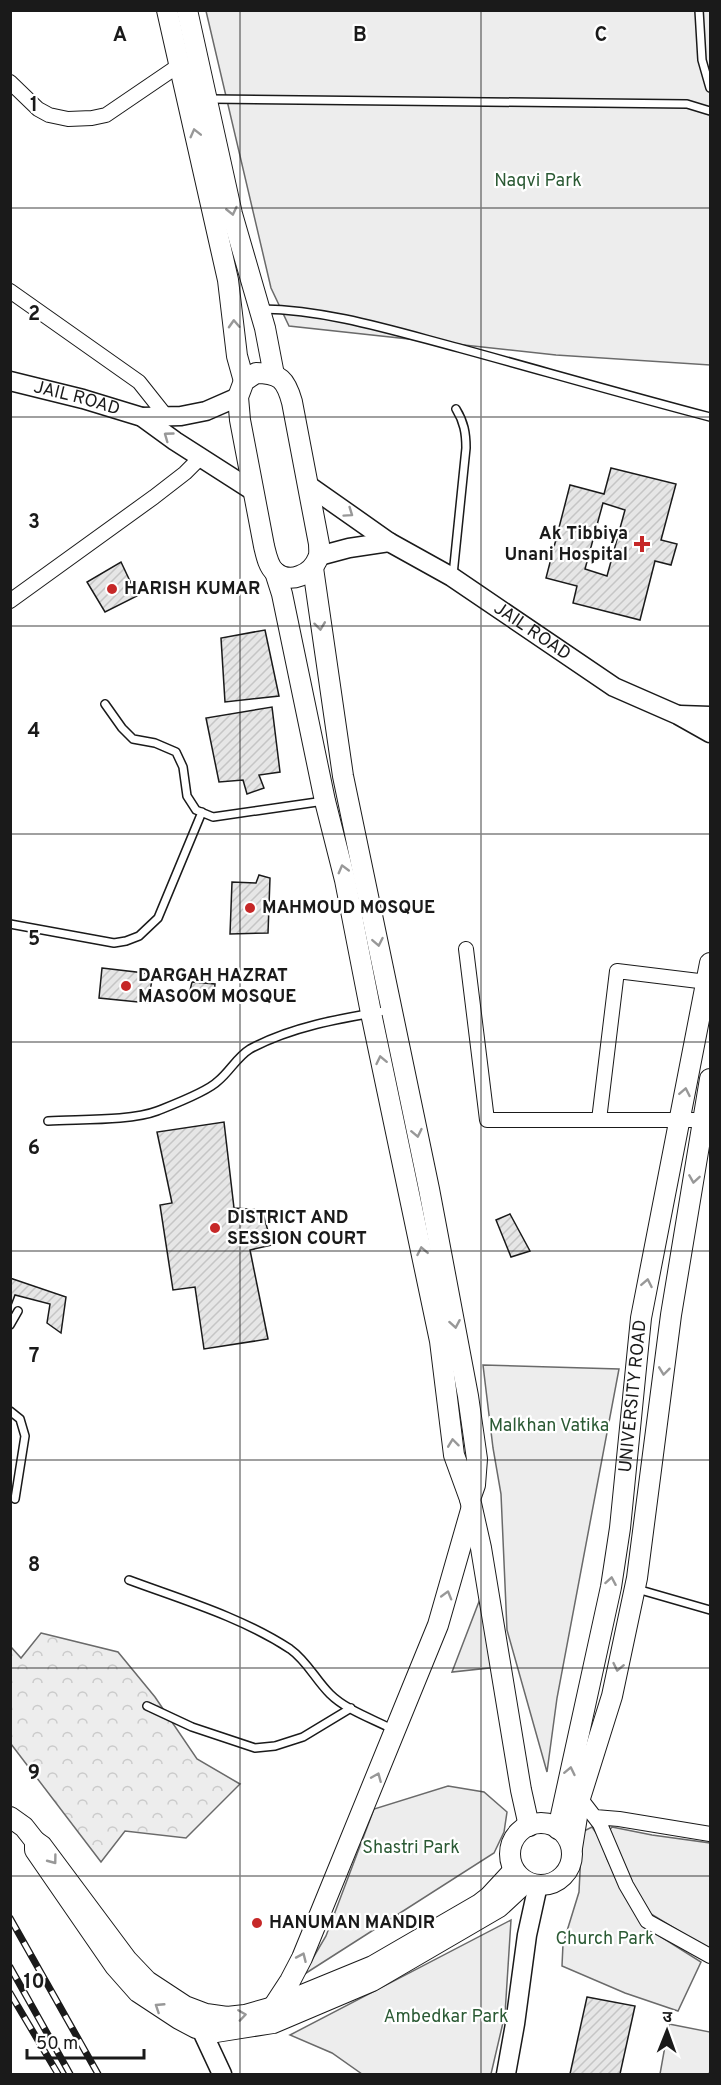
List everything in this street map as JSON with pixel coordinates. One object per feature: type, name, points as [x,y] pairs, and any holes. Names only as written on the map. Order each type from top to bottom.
[{"type":"main road","points":[[167,10],[228,280],[241,389],[240,420],[252,491],[268,561],[275,572],[282,594],[325,801],[345,880],[440,1341],[454,1455],[481,1548],[529,1826]]},
{"type":"main road","points":[[187,10],[232,214],[269,344],[274,375]]},
{"type":"main road","points":[[241,389],[256,373],[280,378],[288,387],[290,394],[319,544],[316,562],[343,776],[429,1189],[468,1396],[477,1459],[475,1485],[438,1625],[302,1958],[273,2007]]},
{"type":"main road","points":[[275,572],[287,578],[301,576],[316,562]]},
{"type":"main road","name":"UNIVERSITY ROAD","points":[[558,1829],[610,1587],[620,1528],[641,1318],[709,973]]},
{"type":"main road","name":"UNIVERSITY ROAD","points":[[572,1848],[580,1798],[612,1696],[635,1588],[671,1315],[711,1079]]},
{"type":"main road","points":[[10,1817],[24,1827],[42,1846],[127,1960],[147,1981],[185,2006],[206,2014],[236,2016],[273,2007],[373,1966],[489,1897],[526,1879]]},
{"type":"main road","points":[[535,1823],[552,1824],[566,1834],[572,1848],[571,1865],[561,1879],[546,1886],[526,1879],[509,1860],[510,1843],[520,1830],[529,1826],[535,1823]]},
{"type":"main road","points":[[35,1840],[35,1850],[116,1966],[138,1992],[179,2019],[201,2029],[216,2032],[273,2023],[372,1981],[499,1907],[526,1879]]},
{"type":"street","points":[[10,82],[38,109],[49,115],[68,119],[92,118],[106,115],[178,66]]},
{"type":"street","points":[[10,291],[140,382],[166,416]]},
{"type":"street","name":"JAIL ROAD","points":[[10,381],[83,399],[142,417],[252,491]]},
{"type":"street","name":"JAIL ROAD","points":[[142,417],[181,416],[206,411],[241,389]]},
{"type":"street","points":[[10,601],[154,497],[200,458]]},
{"type":"street","name":"JAIL ROAD","points":[[308,485],[389,542],[452,578],[614,687],[678,715],[711,733]]},
{"type":"street","points":[[316,562],[349,548],[389,542]]},
{"type":"street","name":"JAIL ROAD","points":[[678,715],[711,716]]},
{"type":"street","points":[[466,949],[487,1120],[704,1120]]},
{"type":"street","points":[[599,1120],[617,971],[709,973]]},
{"type":"street","points":[[580,1798],[595,1817],[626,1884],[648,1921],[711,1956]]},
{"type":"street","points":[[595,1817],[711,1834]]},
{"type":"street","points":[[506,2074],[526,1935],[526,1879]]},
{"type":"street","points":[[201,2029],[222,2074]]},
{"type":"lane","points":[[699,10],[702,60],[711,88]]},
{"type":"lane","points":[[207,99],[687,104],[711,111]]},
{"type":"lane","points":[[258,309],[280,308],[329,315],[711,417]]},
{"type":"lane","points":[[452,578],[466,448],[463,421],[456,409]]},
{"type":"lane","points":[[105,704],[133,739],[154,743],[176,752],[183,767],[187,796],[196,810],[213,817],[325,801]]},
{"type":"lane","points":[[10,924],[114,943],[140,936],[158,918],[202,812]]},
{"type":"lane","points":[[48,1121],[136,1116],[155,1112],[218,1082],[248,1050],[275,1038],[333,1020],[391,1010]]},
{"type":"lane","points":[[10,1325],[18,1311]]},
{"type":"lane","points":[[10,1411],[20,1419],[25,1436],[15,1499]]},
{"type":"lane","points":[[129,1581],[218,1612],[290,1650],[303,1660],[330,1695],[396,1731]]},
{"type":"lane","points":[[635,1588],[711,1610]]},
{"type":"lane","points":[[147,1706],[192,1727],[255,1748],[275,1746],[303,1737],[351,1708]]},
{"type":"green space","name":"Naqvi Park","points":[[206,11],[710,11],[710,365],[556,355],[289,326],[271,288]]},
{"type":"green space","name":"Malkhan Vatika","points":[[483,1365],[619,1369],[557,1698],[547,1772],[507,1630],[501,1494]]},
{"type":"green space","points":[[480,1599],[498,1667],[452,1672]]},
{"type":"green space","points":[[41,1633],[118,1652],[155,1697],[197,1759],[240,1784],[186,1838],[125,1831],[101,1862],[11,1744],[11,1647],[21,1658]]},
{"type":"green space","name":"Shastri Park","points":[[448,1786],[484,1792],[507,1812],[504,1832],[494,1853],[303,1975],[326,1936],[374,1809]]},
{"type":"green space","name":"Church Park","points":[[592,1827],[601,1840],[607,1859],[642,1925],[701,1962],[678,2011],[625,1993],[562,1966],[563,1944],[579,1892],[582,1832]]},
{"type":"green space","points":[[612,1827],[710,1843],[710,1950],[651,1914],[631,1882],[607,1833]]},
{"type":"green space","name":"Ambedkar Park","points":[[511,1920],[505,2014],[491,2074],[362,2074],[332,2053],[290,2035]]},
{"type":"green space","points":[[669,2024],[710,2032],[709,2074],[660,2074]]},
{"type":"building","points":[[611,468],[676,484],[661,540],[677,544],[671,565],[655,561],[640,620],[573,603],[577,586],[546,578],[570,485],[604,494]],"holes":[[[603,503],[625,510],[607,576],[585,569]]]},
{"type":"building","name":"HARISH KUMAR","points":[[121,562],[137,596],[105,612],[87,582]]},
{"type":"building","points":[[265,630],[279,696],[225,702],[221,638]]},
{"type":"building","points":[[272,707],[280,772],[259,775],[264,788],[247,794],[243,780],[219,782],[206,718]]},
{"type":"building","name":"MAHMOUD MOSQUE","points":[[259,875],[270,878],[268,933],[230,934],[232,882],[256,883]]},
{"type":"building","name":"DARGAH HAZRAT MASOOM MOSQUE","points":[[102,968],[153,974],[148,1003],[99,998]]},
{"type":"building","points":[[192,982],[215,984],[213,1003],[188,999]]},
{"type":"building","name":"DISTRICT AND SESSION COURT","points":[[224,1122],[234,1208],[262,1210],[272,1245],[250,1250],[268,1339],[204,1349],[195,1287],[173,1290],[160,1205],[172,1203],[157,1132]]},
{"type":"building","points":[[510,1214],[530,1251],[511,1257],[496,1220]]},
{"type":"building","points":[[10,1278],[66,1297],[61,1333],[47,1323],[50,1304],[15,1295],[10,1308]]},
{"type":"building","points":[[587,1997],[635,2006],[620,2074],[570,2074]]},
{"type":"railway","points":[[10,1918],[98,2074]]},
{"type":"railway","points":[[10,1967],[70,2074]]},
{"type":"railway","points":[[10,1993],[58,2074]]},
{"type":"place","name":"Ak Tibbiya Unani Hospital","points":[[642,544]]},
{"type":"place","name":"HARISH KUMAR","points":[[112,589]]},
{"type":"place","name":"MAHMOUD MOSQUE","points":[[250,908]]},
{"type":"place","name":"DARGAH HAZRAT MASOOM MOSQUE","points":[[126,986]]},
{"type":"place","name":"DISTRICT AND SESSION COURT","points":[[215,1228]]},
{"type":"place","name":"HANUMAN MANDIR","points":[[257,1923]]}]
